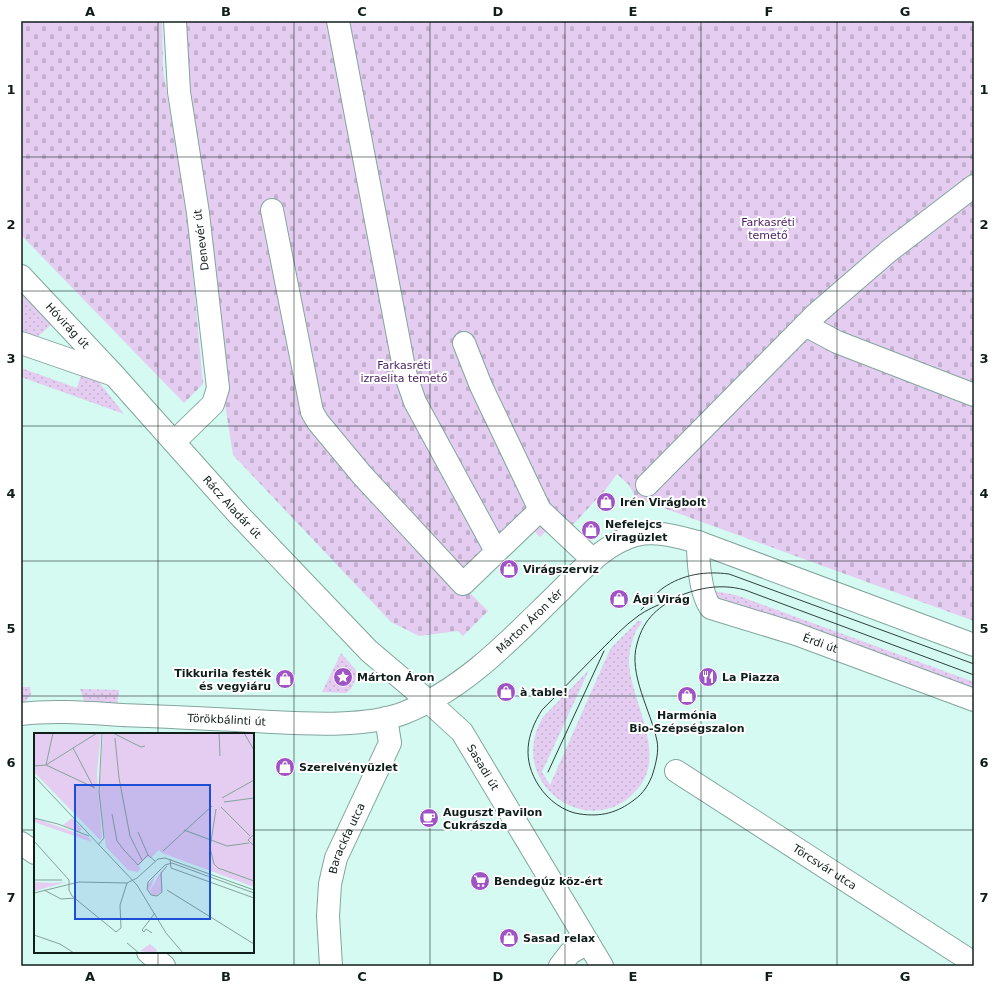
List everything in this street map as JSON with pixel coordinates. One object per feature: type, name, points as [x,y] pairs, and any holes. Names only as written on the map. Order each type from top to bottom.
[{"type":"street","name":"Denevér út","points":[[174,442],[213,404],[218,388],[198,213],[180,92],[176,48],[176,21]]},
{"type":"street","points":[[338,21],[405,372],[415,402],[496,551]]},
{"type":"street","points":[[647,485],[805,325],[889,251],[974,186]]},
{"type":"street","points":[[272,210],[312,412],[318,422],[362,475],[463,584],[540,510]]},
{"type":"street","name":"Hóvirág út","points":[[21,276],[114,375]]},
{"type":"street","points":[[805,325],[837,342],[974,395]]},
{"type":"street","name":"Rácz Aladár út","points":[[21,343],[114,375],[238,514],[369,651],[428,701]]},
{"type":"street","points":[[464,343],[481,386],[540,510],[592,560]]},
{"type":"street","name":"Márton Áron tér","points":[[428,701],[462,681],[492,657],[592,560],[616,542],[636,535],[662,533],[698,551]]},
{"type":"street","points":[[698,551],[974,645]]},
{"type":"street","name":"Érdi út","points":[[698,551],[707,602],[711,613],[796,634],[974,700]]},
{"type":"street","name":"Törökbálinti út","points":[[21,714],[84,713],[331,724],[386,718],[403,713],[428,701]]},
{"type":"street","name":"Sasadi út","points":[[428,701],[462,732],[602,966]]},
{"type":"street","name":"Barackfa utca","points":[[332,966],[328,916],[330,884],[336,858],[390,743],[386,718]]},
{"type":"street","name":"Törcsvár utca","points":[[676,771],[974,963]]},
{"type":"street","points":[[21,843],[34,852]]},
{"type":"street","points":[[560,966],[570,953],[588,943]]},
{"type":"street","points":[[149,953],[164,966]]},
{"type":"green space","points":[[21,21],[162,21],[163,70],[188,219],[203,384],[184,403],[21,235]]},
{"type":"green space","points":[[181,21],[974,21],[974,621],[636,498],[629,485],[617,474],[606,489],[569,529],[550,527],[540,537],[530,527],[467,590],[488,611],[463,636],[458,631],[419,636],[391,622],[233,455],[224,398]]},
{"type":"green space","points":[[21,286],[54,322],[32,342],[21,337]]},
{"type":"green space","points":[[21,368],[77,388],[81,375],[99,382],[124,414],[21,377]]},
{"type":"green space","points":[[714,591],[736,595],[974,682],[974,694],[714,601]]},
{"type":"green space","points":[[638,621],[642,621],[633,638],[629,663],[631,678],[645,726],[648,742],[650,757],[647,772],[640,786],[621,803],[600,810],[579,809],[560,800],[544,785],[535,765],[534,742],[543,717],[589,670],[542,772],[550,785],[611,648]]},
{"type":"green space","points":[[341,653],[356,670],[357,676],[351,689],[346,693],[322,692]]},
{"type":"green space","points":[[21,687],[30,687],[31,694],[26,702],[21,702]]},
{"type":"green space","points":[[80,689],[119,690],[117,705],[85,704]]},
{"type":"tram line","points":[[641,610],[660,590],[679,579],[703,573],[729,574],[974,664]]},
{"type":"tram line","points":[[682,594],[674,599],[666,604],[660,608],[648,620],[640,635],[635,656],[635,668],[641,692],[658,745],[652,777],[640,795],[615,811],[588,815],[574,813],[562,808],[547,796],[539,786],[530,767],[528,757],[530,738],[532,729],[542,710],[628,624],[648,610],[675,598],[684,594],[704,588],[714,587],[745,590],[974,675]]},
{"type":"tram line","points":[[548,772],[604,651]]},
{"type":"place","name":"Irén Virágbolt","points":[[606,502]]},
{"type":"place","name":"Nefelejcs viragüzlet","points":[[591,530]]},
{"type":"place","name":"Virágszerviz","points":[[509,569]]},
{"type":"place","name":"Ági Virág","points":[[619,599]]},
{"type":"place","name":"Márton Áron","points":[[343,677]]},
{"type":"place","name":"La Piazza","points":[[708,677]]},
{"type":"place","name":"Tikkurila festék és vegyiáru","points":[[285,679]]},
{"type":"place","name":"à table!","points":[[506,692]]},
{"type":"place","name":"Harmónia Bio-Szépségszalon","points":[[687,696]]},
{"type":"place","name":"Szerelvényüzlet","points":[[285,767]]},
{"type":"place","name":"Auguszt Pavilon Cukrászda","points":[[429,818]]},
{"type":"place","name":"Bendegúz köz-ért","points":[[480,881]]},
{"type":"place","name":"Sasad relax","points":[[509,938]]},
{"type":"park label","name":"Farkasréti temető","points":[[768,228]]},
{"type":"park label","name":"Farkasréti izraelita temető","points":[[404,371]]}]
